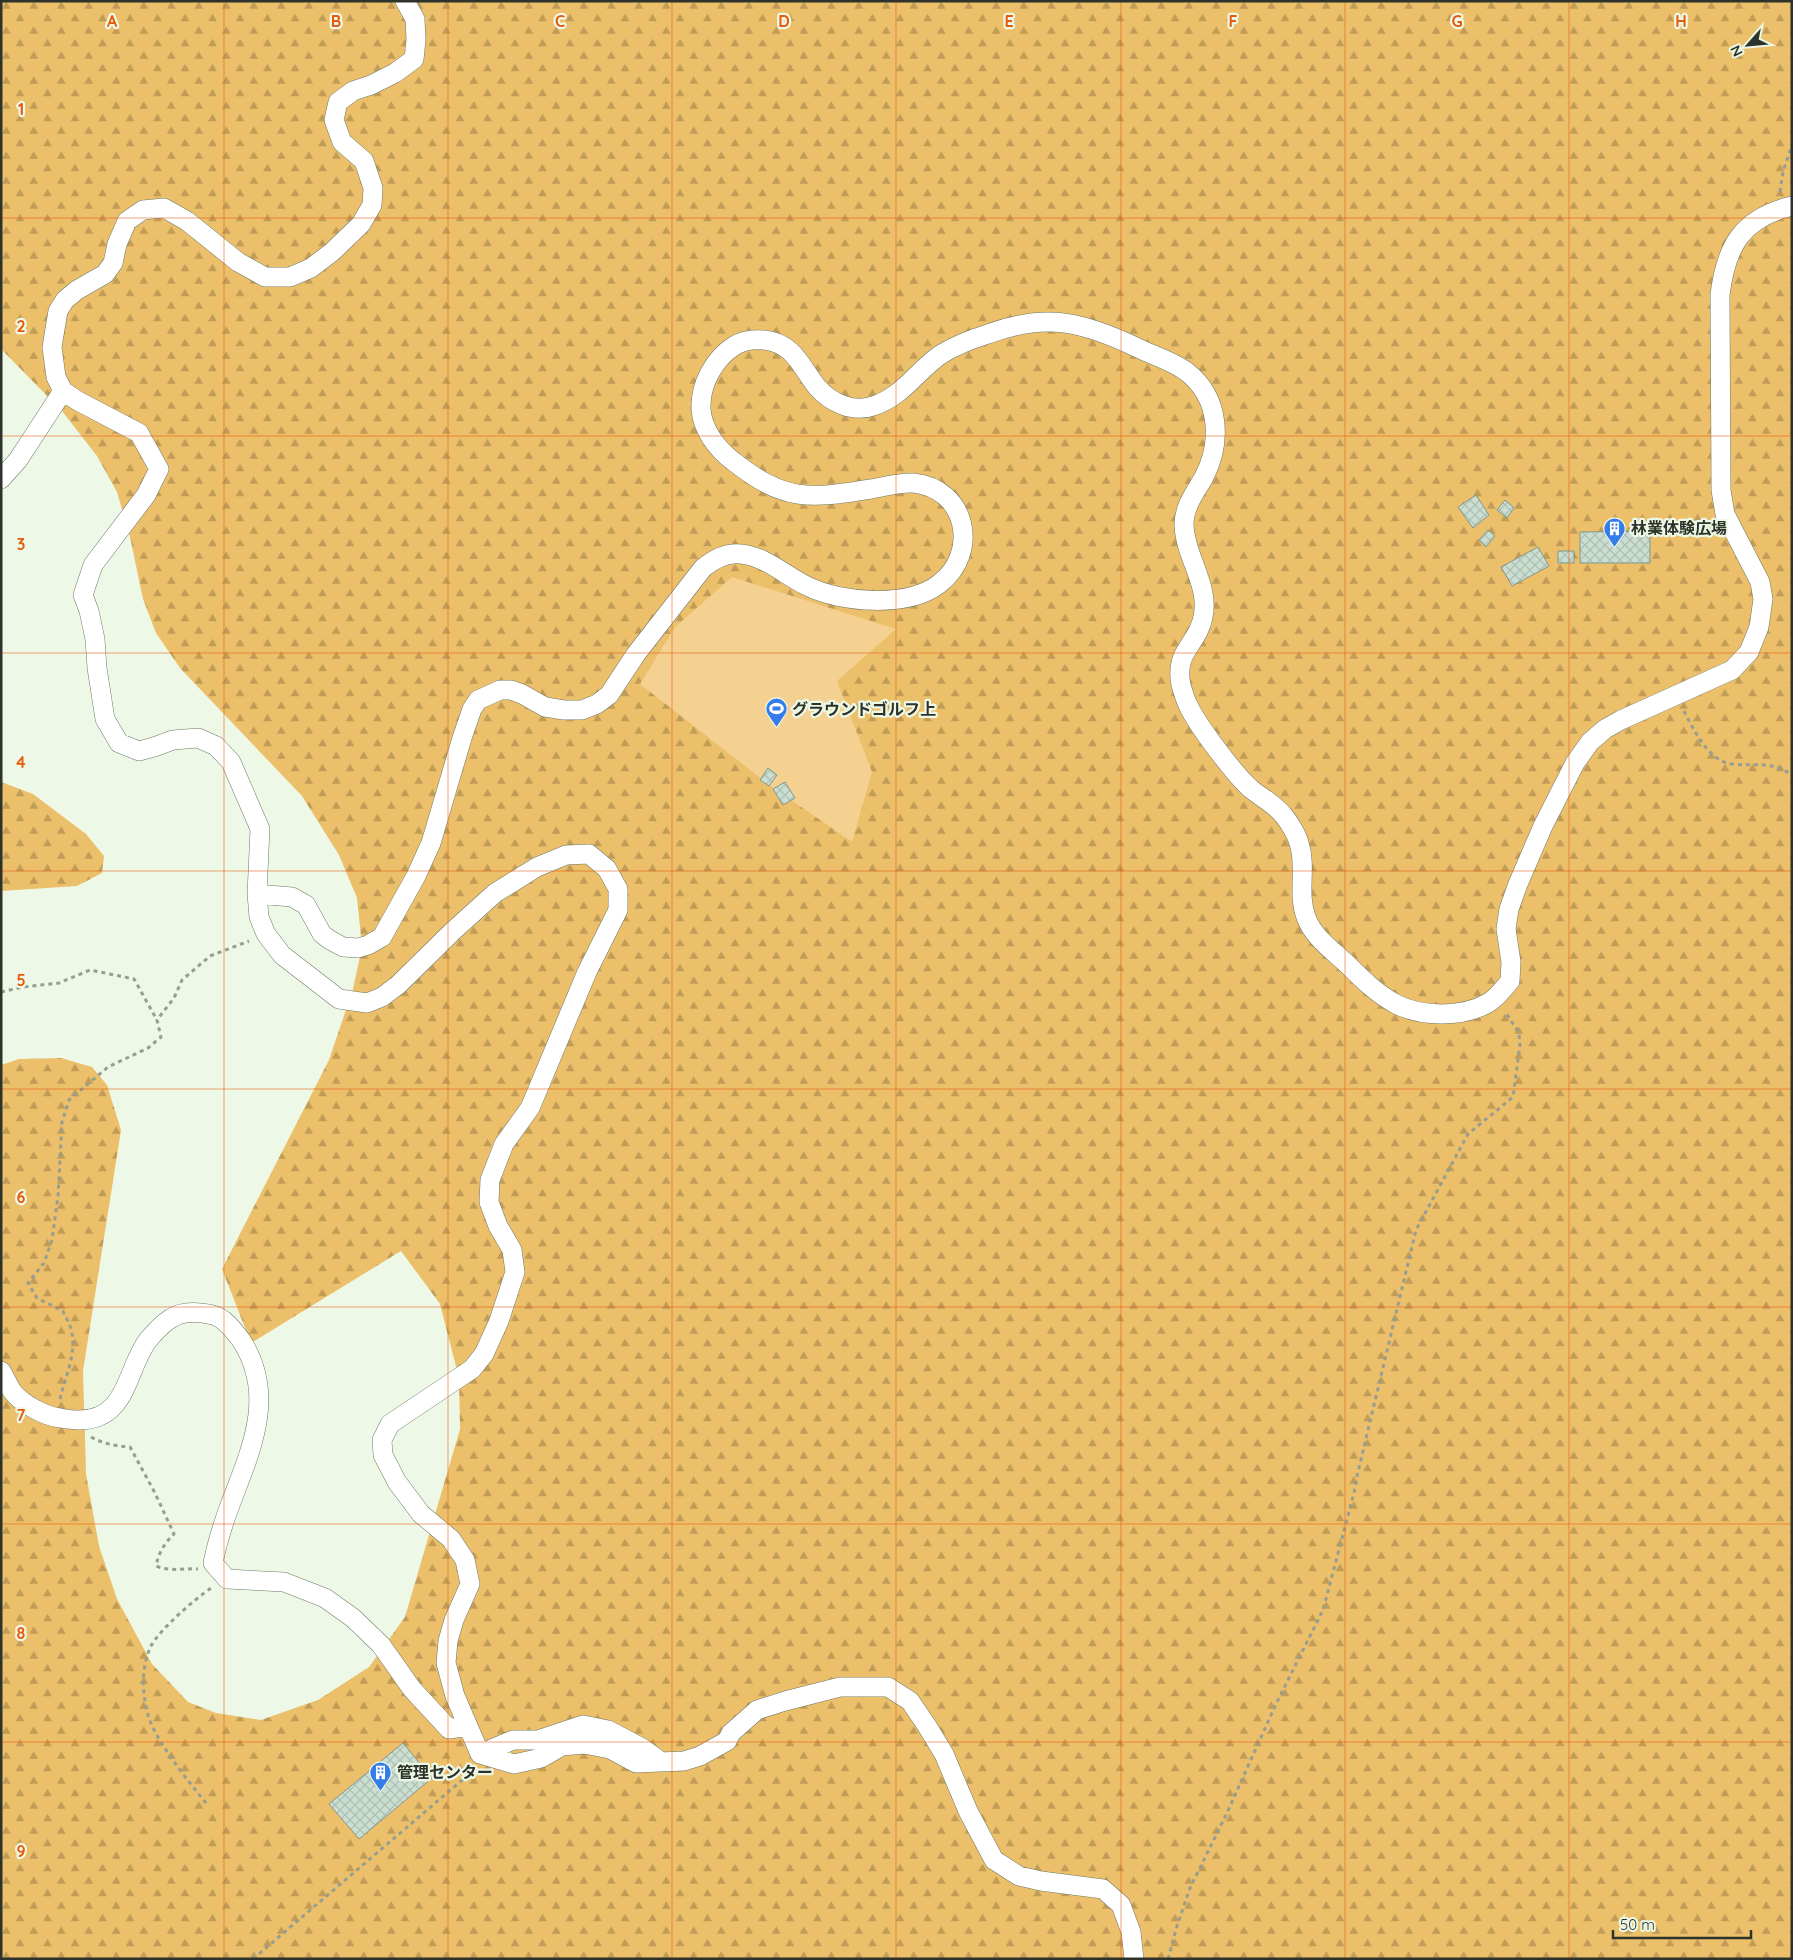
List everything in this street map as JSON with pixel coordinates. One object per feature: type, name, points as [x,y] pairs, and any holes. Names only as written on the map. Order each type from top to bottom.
[{"type":"street","points":[[405,1],[415,19],[416,40],[414,59],[371,85],[353,90],[338,102],[334,120],[342,142],[364,161],[374,188],[372,205],[361,224],[332,252],[311,268],[290,277],[264,277],[238,262],[187,221],[164,208],[144,210],[127,221],[117,244],[113,263],[105,274],[77,290],[65,300],[58,311],[52,347],[56,377],[63,390],[139,434],[159,469],[146,495],[93,565],[83,595],[89,611],[95,639],[97,668],[105,719],[119,743],[139,750],[154,748],[173,740],[198,738],[216,746],[231,762],[260,829],[257,894],[259,917],[266,934],[282,955],[339,999],[367,1003],[382,997],[398,985],[453,931],[495,894],[537,867],[566,855],[589,854],[608,868],[618,889],[618,910],[587,972],[530,1108],[504,1144],[490,1180],[489,1202],[498,1226],[512,1250],[515,1272],[499,1321],[484,1354],[472,1369],[390,1424],[382,1440],[383,1455],[397,1482],[420,1514],[451,1539],[465,1560],[470,1584],[454,1620],[448,1640],[446,1663],[455,1696],[480,1754],[514,1764],[540,1758],[562,1746],[584,1744],[610,1749],[636,1763],[684,1761],[700,1756],[726,1740],[731,1733],[757,1710],[785,1700],[840,1687],[888,1687],[910,1701],[927,1726],[944,1754],[968,1811],[994,1860],[1019,1876],[1041,1881],[1104,1889],[1121,1905],[1131,1932],[1134,1959]]},
{"type":"street","points":[[257,894],[292,897],[306,905],[322,934],[343,947],[358,948],[382,937],[416,876],[431,843],[462,738],[472,709],[478,700],[500,690],[511,690],[545,707],[582,710],[597,704],[609,696],[636,654],[703,568],[715,559],[739,553],[755,557],[822,592],[863,599],[908,599],[924,594],[940,584],[952,573],[960,559],[964,540],[960,517],[950,498],[934,488],[907,483],[826,496],[789,493],[756,478],[724,455],[714,443],[703,423],[702,395],[716,361],[735,346],[747,340],[766,340],[782,344],[794,354],[822,392],[840,404],[860,410],[878,405],[897,396],[939,356],[976,338],[1018,324],[1039,321],[1068,323],[1112,336],[1185,370],[1202,388],[1212,408],[1216,424],[1216,440],[1212,459],[1205,476],[1188,504],[1184,520],[1186,541],[1204,595],[1204,613],[1201,627],[1185,651],[1180,663],[1180,682],[1188,706],[1211,740],[1247,786],[1282,812],[1299,843],[1302,864],[1302,898],[1306,921],[1319,939],[1368,985],[1392,1002],[1412,1011],[1451,1013],[1485,1006],[1510,981],[1511,962],[1506,929],[1509,909],[1518,884],[1543,826],[1575,763],[1590,742],[1605,729],[1732,670],[1749,652],[1759,627],[1763,599],[1760,582],[1725,514],[1721,490],[1720,295],[1722,274],[1730,249],[1744,228],[1785,208]]},
{"type":"street","points":[[1,479],[18,460],[63,390]]},
{"type":"street","points":[[1,1371],[13,1392],[39,1413],[55,1418],[79,1420],[96,1418],[120,1400],[148,1341],[170,1319],[183,1313],[215,1316],[233,1328],[245,1346],[258,1375],[260,1410],[254,1440],[242,1478],[218,1540],[213,1562],[227,1579],[284,1582],[325,1598],[353,1618],[381,1645],[412,1689],[449,1729],[468,1726]]},
{"type":"path","points":[[1785,208],[1783,172],[1792,145]]},
{"type":"path","points":[[1677,695],[1694,730],[1713,756],[1730,764],[1767,764],[1782,768],[1792,775]]},
{"type":"path","points":[[157,1020],[174,998],[182,980],[210,956],[266,934]]},
{"type":"path","points":[[1,992],[23,987],[59,983],[90,970],[134,979],[157,1020],[161,1037],[148,1048],[108,1067],[69,1100],[62,1122],[58,1196],[52,1240],[44,1263],[28,1283],[37,1298],[63,1311],[72,1332],[67,1376],[55,1418]]},
{"type":"path","points":[[1168,1959],[1190,1888],[1276,1704],[1323,1610],[1354,1492],[1356,1476],[1416,1230],[1468,1134],[1513,1096],[1520,1045],[1519,1033],[1494,999]]},
{"type":"path","points":[[85,1434],[100,1442],[130,1447],[136,1458],[174,1534],[158,1554],[156,1566],[165,1570],[198,1569],[213,1562]]},
{"type":"path","points":[[206,1803],[168,1752],[150,1721],[144,1696],[144,1668],[151,1645],[174,1618],[200,1595],[227,1579]]},
{"type":"path","points":[[253,1959],[468,1775],[480,1754]]},
{"type":"green space","points":[[1,1],[1792,1],[1792,1959],[1,1959],[1,1065],[19,1059],[61,1058],[92,1067],[107,1085],[121,1130],[83,1371],[86,1474],[99,1546],[117,1599],[152,1664],[188,1702],[216,1713],[261,1720],[318,1700],[369,1667],[405,1617],[460,1429],[459,1378],[440,1304],[401,1251],[251,1343],[222,1269],[329,1060],[353,989],[362,947],[357,898],[339,855],[302,796],[180,668],[156,633],[143,599],[130,537],[117,492],[97,456],[62,411],[1,349]]},
{"type":"green space","points":[[1,782],[33,794],[86,834],[104,856],[102,873],[77,886],[1,891]]},
{"type":"shaded area","name":"グラウンドゴルフ上","points":[[732,577],[896,629],[837,681],[872,772],[852,842],[768,784],[640,684],[675,627]]},
{"type":"building","points":[[1476,495],[1489,515],[1473,528],[1458,507]]},
{"type":"building","points":[[1505,500],[1514,508],[1507,518],[1497,510]]},
{"type":"building","points":[[1488,530],[1495,536],[1486,547],[1479,540]]},
{"type":"building","name":"林業体験広場","points":[[1650,531],[1650,563],[1580,563],[1580,532]]},
{"type":"building","points":[[1538,547],[1549,566],[1512,586],[1501,567]]},
{"type":"building","points":[[1558,551],[1574,551],[1574,563],[1558,563]]},
{"type":"building","points":[[768,768],[777,775],[769,786],[760,780]]},
{"type":"building","points":[[785,782],[795,798],[783,805],[773,789]]},
{"type":"building","name":"管理センター","points":[[403,1743],[432,1778],[359,1839],[329,1804]]},
{"type":"place","name":"林業体験広場","points":[[1615,547]]},
{"type":"place","name":"グラウンドゴルフ上","points":[[776,728]]},
{"type":"place","name":"管理センター","points":[[381,1791]]}]
